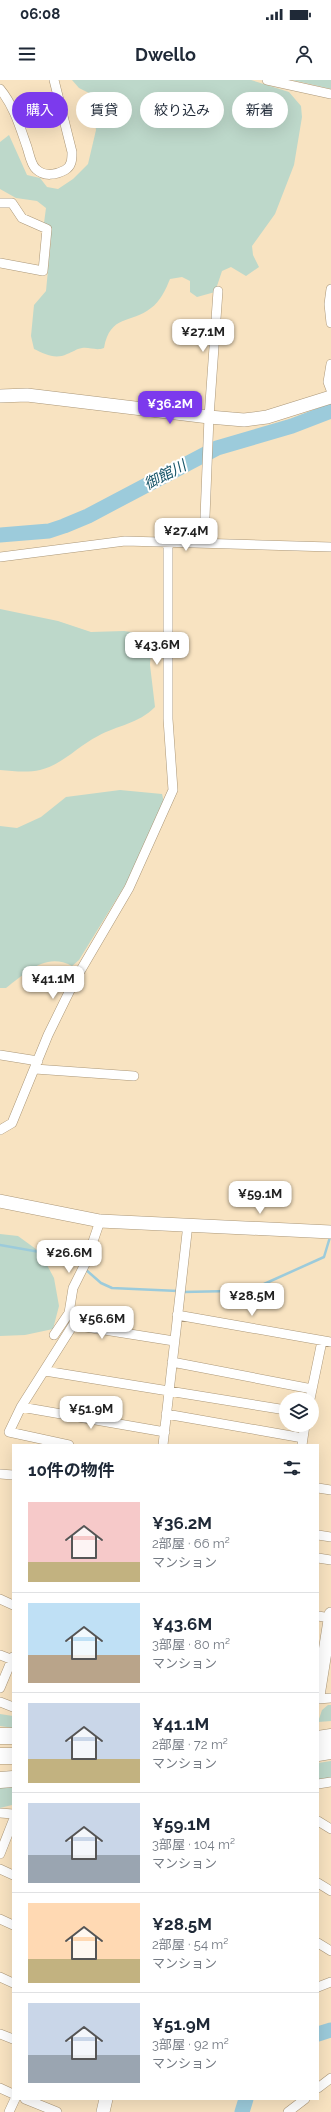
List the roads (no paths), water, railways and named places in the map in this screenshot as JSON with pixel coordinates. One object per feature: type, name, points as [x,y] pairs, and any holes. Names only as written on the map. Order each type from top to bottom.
[{"type":"highway","points":[[319,1734],[331,1733]]},
{"type":"highway","points":[[0,1736],[12,1736]]},
{"type":"highway","points":[[319,1739],[331,1737]]},
{"type":"highway","points":[[319,1753],[331,1751]]},
{"type":"highway","points":[[0,1756],[12,1756]]},
{"type":"highway","points":[[0,1773],[12,1773]]},
{"type":"highway","points":[[0,1780],[12,1779]]},
{"type":"street","points":[[0,89],[8,99],[17,118],[35,168],[42,173],[50,175],[67,169],[72,160],[72,152],[54,80]]},
{"type":"street","points":[[267,80],[331,94]]},
{"type":"street","points":[[0,202],[12,203],[22,218],[47,229],[43,271],[0,263]]},
{"type":"street","points":[[331,290],[329,304],[331,323]]},
{"type":"street","points":[[204,542],[209,418],[218,291]]},
{"type":"street","points":[[331,364],[328,382],[331,390]]},
{"type":"street","points":[[0,396],[27,395],[209,418],[244,420],[267,417],[331,397]]},
{"type":"street","points":[[0,557],[125,541],[204,542],[331,547]]},
{"type":"street","points":[[0,1130],[12,1123],[48,1035],[75,980],[129,888],[173,790],[168,720],[168,542]]},
{"type":"street","points":[[0,1055],[37,1065],[134,1076]]},
{"type":"street","points":[[0,1201],[100,1221],[331,1232]]},
{"type":"street","points":[[54,1335],[69,1313],[73,1288],[86,1262],[100,1221]]},
{"type":"street","points":[[163,1444],[188,1224]]},
{"type":"street","points":[[177,1314],[327,1341],[311,1392]]},
{"type":"street","points":[[59,1444],[40,1442],[9,1432],[21,1407],[73,1325],[174,1340]]},
{"type":"street","points":[[172,1362],[312,1389]]},
{"type":"street","points":[[45,1371],[169,1389],[279,1409]]},
{"type":"street","points":[[21,1407],[165,1432]]},
{"type":"street","points":[[166,1414],[302,1442],[304,1432]]},
{"type":"street","points":[[0,1474],[12,1475]]},
{"type":"street","points":[[319,1488],[331,1490]]},
{"type":"street","points":[[319,1535],[331,1537]]},
{"type":"street","points":[[319,1558],[331,1560]]},
{"type":"street","points":[[0,1599],[12,1605]]},
{"type":"street","points":[[319,1681],[326,1616]]},
{"type":"street","points":[[0,1655],[12,1659]]},
{"type":"street","points":[[0,1688],[12,1661]]},
{"type":"street","points":[[319,1699],[331,1698]]},
{"type":"street","points":[[0,1702],[12,1707]]},
{"type":"street","points":[[319,1784],[331,1782]]},
{"type":"street","points":[[0,1813],[12,1814]]},
{"type":"street","points":[[319,1822],[331,1829]]},
{"type":"street","points":[[0,1854],[12,1824]]},
{"type":"street","points":[[0,1869],[12,1875]]},
{"type":"street","points":[[319,1884],[331,1891]]},
{"type":"street","points":[[0,1919],[12,1925]]},
{"type":"street","points":[[319,1944],[331,1951]]},
{"type":"street","points":[[0,1977],[12,1983]]},
{"type":"street","points":[[319,1986],[331,1982]]},
{"type":"street","points":[[0,2034],[12,2039]]},
{"type":"street","points":[[319,2087],[331,2078]]},
{"type":"street","points":[[0,2088],[12,2094]]},
{"type":"street","points":[[9,2112],[15,2100]]},
{"type":"street","points":[[27,2100],[57,2112]]},
{"type":"street","points":[[103,2112],[106,2100]]},
{"type":"street","points":[[288,2112],[304,2100]]},
{"type":"waterway","name":"御館川","points":[[0,535],[49,531],[64,526],[88,516],[217,448],[292,426],[331,411]]},
{"type":"waterway","points":[[183,1292],[231,1291],[264,1284],[324,1257],[330,1237]]},
{"type":"waterway","points":[[0,1245],[68,1257],[82,1266]]},
{"type":"waterway","points":[[85,1269],[101,1283],[112,1288],[178,1291]]},
{"type":"waterway","points":[[319,2034],[331,2030]]},
{"type":"waterway","points":[[242,2112],[246,2100]]}]
